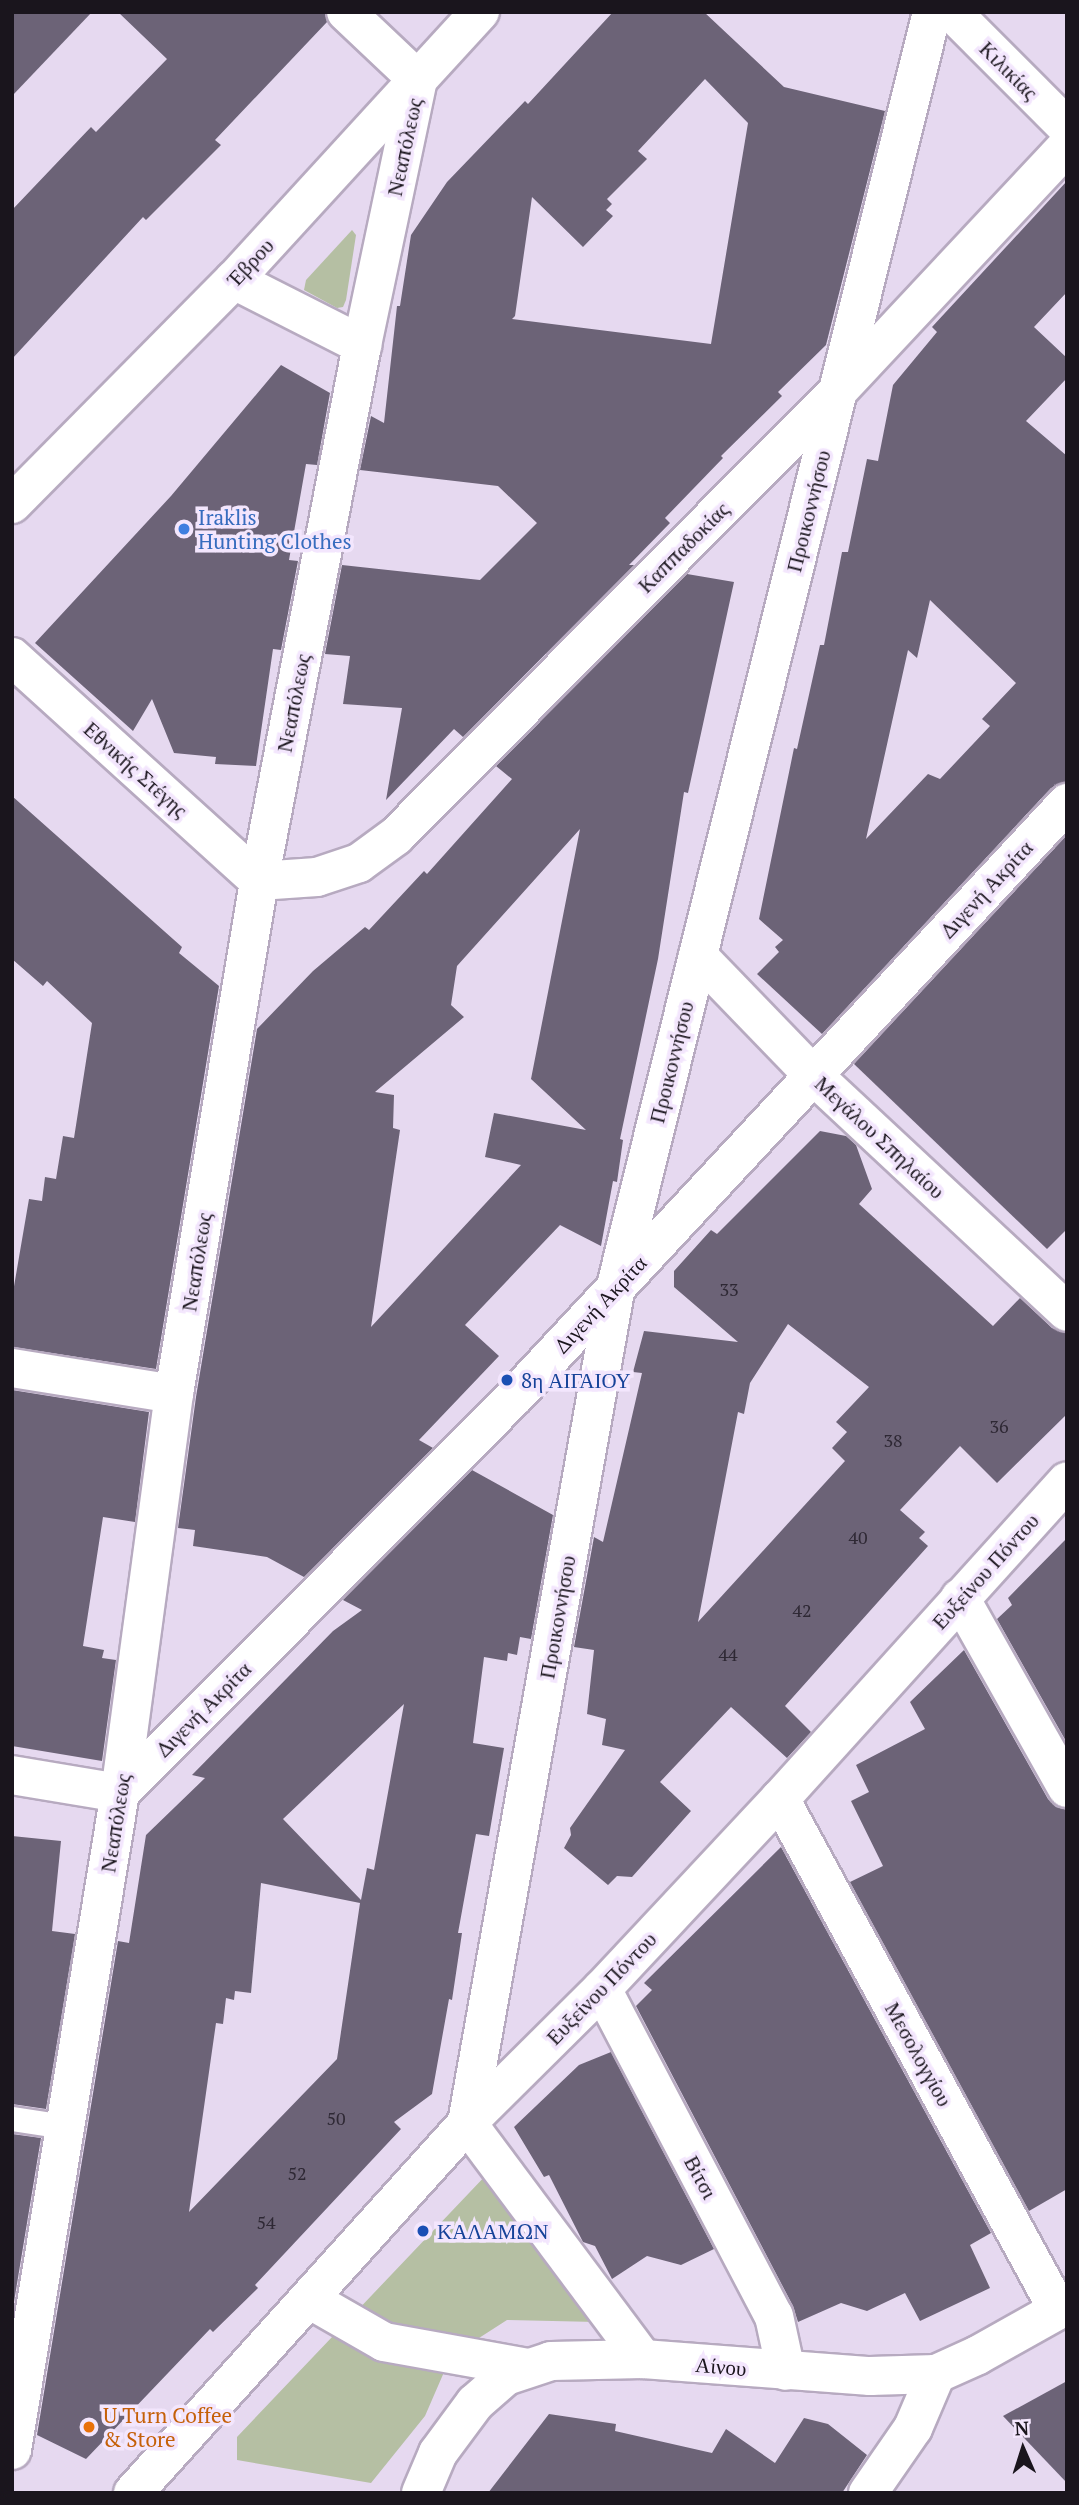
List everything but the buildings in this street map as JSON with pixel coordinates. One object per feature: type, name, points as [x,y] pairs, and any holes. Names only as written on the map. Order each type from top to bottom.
[{"type":"street","points":[[346,12],[418,80]]},
{"type":"street","name":"Έβρου","points":[[12,503],[234,281],[480,12]]},
{"type":"street","name":"Προικοννήσου","points":[[467,2123],[616,1286],[932,12]]},
{"type":"street","name":"Κιλικίας","points":[[952,12],[1067,127]]},
{"type":"street","name":"Νεαπόλεως","points":[[12,2450],[120,1793],[174,1395],[259,881],[362,345],[418,80]]},
{"type":"street","name":"Καππαδοκίας","points":[[259,881],[317,877],[359,863],[396,836],[838,391],[1067,146]]},
{"type":"street","points":[[234,281],[362,345]]},
{"type":"street","name":"Εθνικής Στέγης","points":[[12,657],[259,881]]},
{"type":"street","name":"Διγενή Ακρίτα","points":[[120,1793],[516,1395],[1067,803]]},
{"type":"street","name":"Μεγάλου Σπηλαίου","points":[[698,956],[813,1075],[1067,1312]]},
{"type":"street","points":[[12,1368],[174,1395]]},
{"type":"street","name":"Ευξείνου Πόντου","points":[[133,2493],[467,2123],[602,1989],[780,1799],[1067,1481]]},
{"type":"street","points":[[960,1598],[1067,1788]]},
{"type":"street","points":[[12,1775],[120,1793]]},
{"type":"street","name":"Μεσολογγίου","points":[[780,1799],[1062,2307]]},
{"type":"street","name":"Βίτσι","points":[[602,1989],[774,2316],[786,2371]]},
{"type":"street","points":[[467,2123],[643,2359]]},
{"type":"street","points":[[309,2299],[384,2342],[528,2368]]},
{"type":"street","name":"Αίνου","points":[[421,2493],[438,2453],[475,2403],[506,2376],[551,2361],[643,2359],[870,2376],[936,2374],[1062,2307]]},
{"type":"street","points":[[868,2493],[913,2428],[936,2374]]},
{"type":"lane","points":[[12,2119],[65,2127]]},
{"type":"green space","points":[[352,230],[356,235],[346,300],[343,307],[337,308],[304,290],[306,280]]},
{"type":"green space","points":[[508,2152],[597,2322],[507,2320],[451,2356],[425,2416],[371,2483],[237,2460],[237,2437]]},
{"type":"place","name":"Iraklis Hunting Clothes","points":[[184,529]]},
{"type":"place","name":"8η ΑΙΓΑΙΟΥ","points":[[507,1380]]},
{"type":"place","name":"ΚΑΛΑΜΩΝ","points":[[423,2231]]},
{"type":"place","name":"U Turn Coffee & Store","points":[[89,2427]]}]
